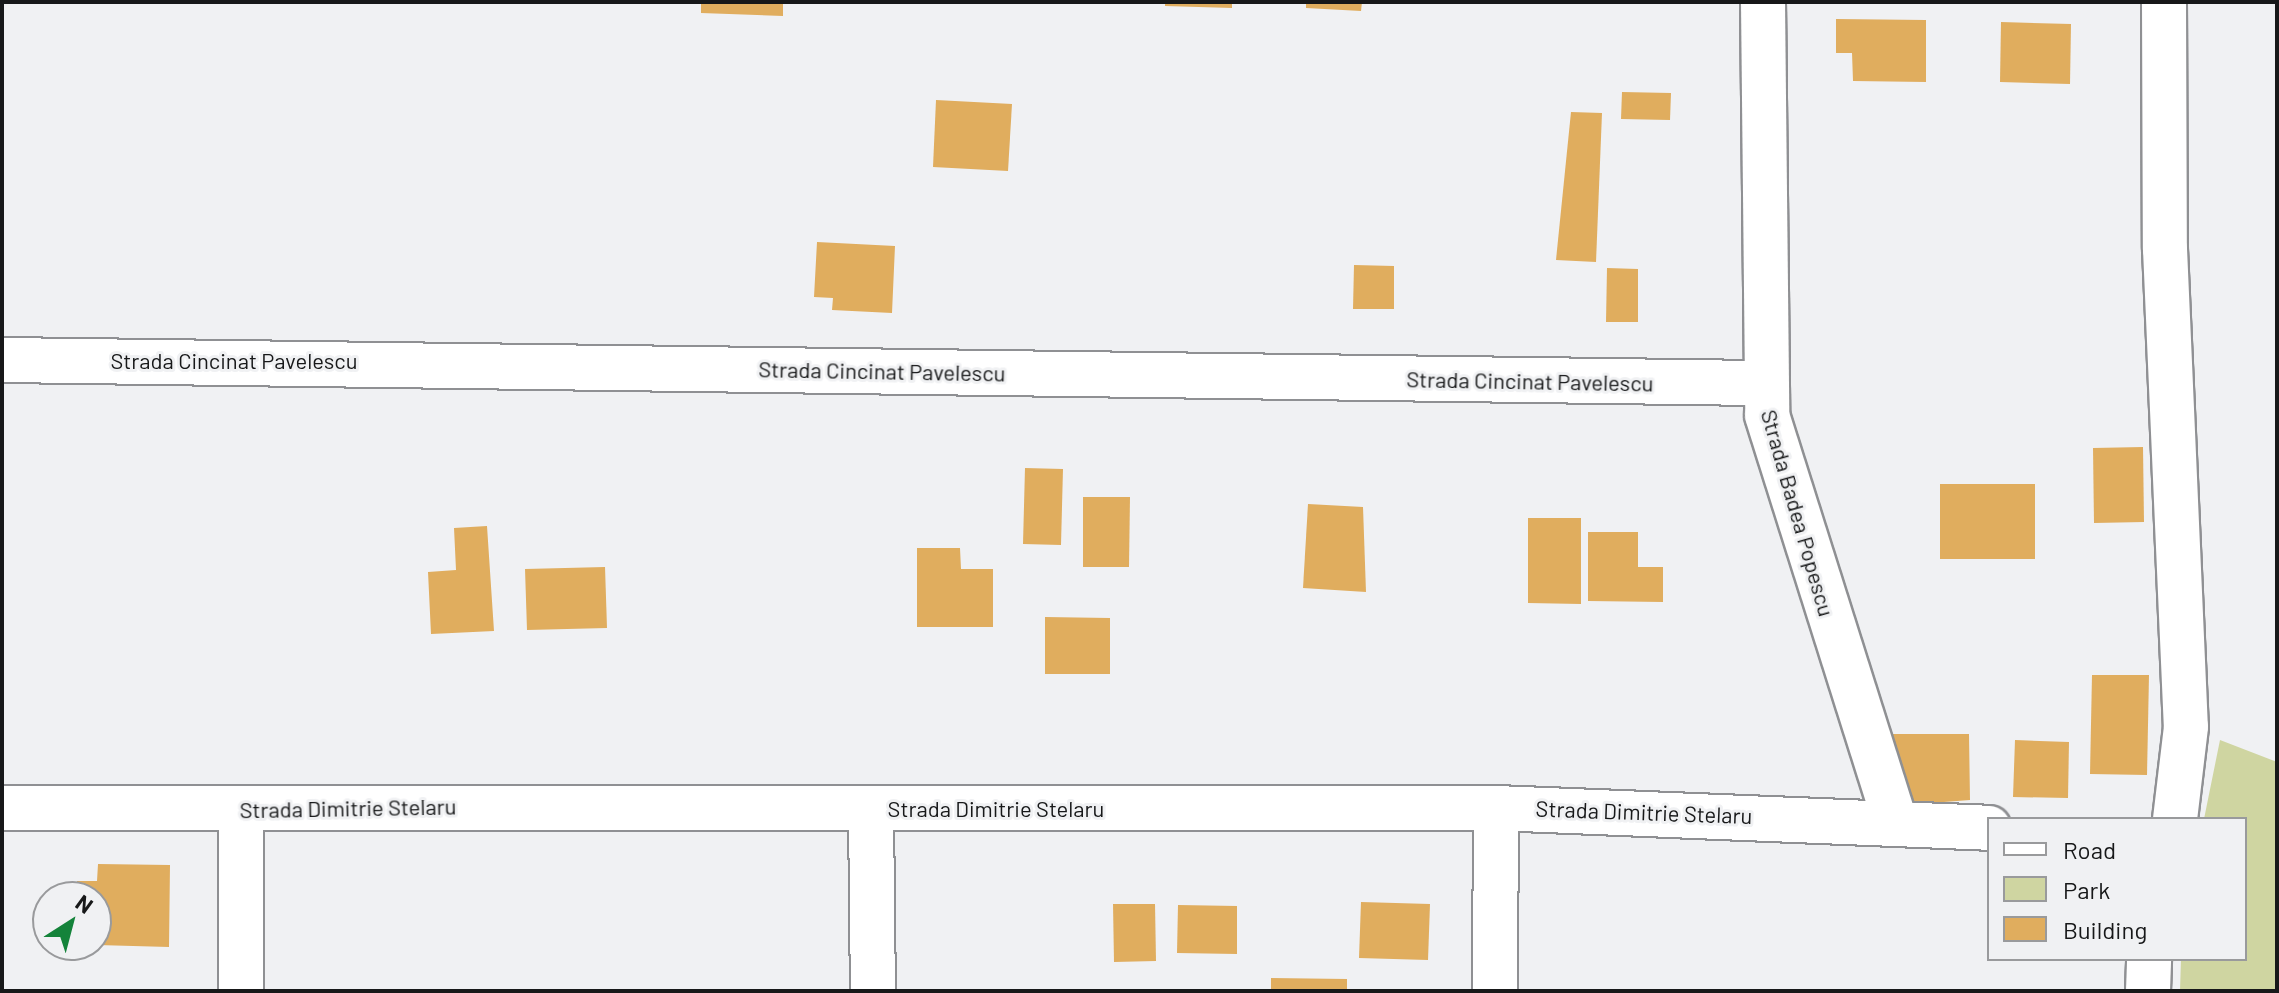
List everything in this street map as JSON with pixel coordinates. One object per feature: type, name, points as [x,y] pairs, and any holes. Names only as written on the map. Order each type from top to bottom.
[{"type":"street","name":"Strada Badea Popescu","points":[[1763,2],[1762,383],[1772,440],[1895,821]]},
{"type":"street","points":[[2164,2],[2165,249],[2186,727],[2175,817]]},
{"type":"street","name":"Strada Cincinat Pavelescu","points":[[2,360],[1762,383]]},
{"type":"street","name":"Strada Dimitrie Stelaru","points":[[2,808],[1496,808],[1895,821],[1987,828]]},
{"type":"street","points":[[1495,991],[1496,808]]},
{"type":"street","points":[[241,809],[241,991]]},
{"type":"street","points":[[871,809],[873,991]]},
{"type":"street","points":[[2148,991],[2149,961]]},
{"type":"green space","points":[[2220,740],[2277,762],[2277,991],[2180,991],[2181,961],[2247,961],[2247,817],[2204,817]]},
{"type":"building","points":[[701,2],[783,2],[783,16],[701,13]]},
{"type":"building","points":[[1165,2],[1232,2],[1232,8],[1165,6]]},
{"type":"building","points":[[1306,2],[1362,2],[1361,11],[1306,8]]},
{"type":"building","points":[[1836,19],[1926,20],[1926,82],[1853,81],[1852,53],[1836,53]]},
{"type":"building","points":[[2001,22],[2071,24],[2070,84],[2000,82]]},
{"type":"building","points":[[1622,92],[1671,93],[1670,120],[1621,119]]},
{"type":"building","points":[[936,100],[1012,104],[1008,171],[933,167]]},
{"type":"building","points":[[1571,112],[1602,113],[1596,262],[1556,260]]},
{"type":"building","points":[[817,242],[895,246],[892,313],[832,310],[833,298],[814,297]]},
{"type":"building","points":[[1354,265],[1394,266],[1394,309],[1353,309]]},
{"type":"building","points":[[1607,268],[1638,269],[1638,322],[1606,322]]},
{"type":"building","points":[[2143,447],[2144,522],[2094,523],[2093,448]]},
{"type":"building","points":[[1025,468],[1063,469],[1061,545],[1023,544]]},
{"type":"building","points":[[1940,484],[2035,484],[2035,559],[1940,559]]},
{"type":"building","points":[[1083,497],[1130,497],[1129,567],[1083,567]]},
{"type":"building","points":[[1308,504],[1363,507],[1366,592],[1303,588]]},
{"type":"building","points":[[1528,518],[1581,518],[1581,604],[1528,603]]},
{"type":"building","points":[[487,526],[494,631],[431,634],[428,572],[456,570],[454,528]]},
{"type":"building","points":[[1588,532],[1638,532],[1638,567],[1663,567],[1663,602],[1588,601]]},
{"type":"building","points":[[917,548],[960,548],[961,569],[993,569],[993,627],[917,627]]},
{"type":"building","points":[[605,567],[607,628],[527,630],[525,569]]},
{"type":"building","points":[[1045,617],[1110,618],[1110,674],[1045,674]]},
{"type":"building","points":[[2092,675],[2149,675],[2147,775],[2090,774]]},
{"type":"building","points":[[1890,734],[1969,734],[1970,800],[1905,805],[1902,766],[1890,767]]},
{"type":"building","points":[[2015,740],[2069,742],[2068,798],[2013,797]]},
{"type":"building","points":[[98,864],[170,865],[169,947],[112,945],[112,881],[97,881]]},
{"type":"building","points":[[1361,902],[1430,904],[1428,960],[1359,958]]},
{"type":"building","points":[[1113,904],[1155,904],[1156,961],[1114,962]]},
{"type":"building","points":[[1178,905],[1237,906],[1237,954],[1177,953]]},
{"type":"building","points":[[1271,978],[1347,979],[1347,991],[1271,991]]}]
